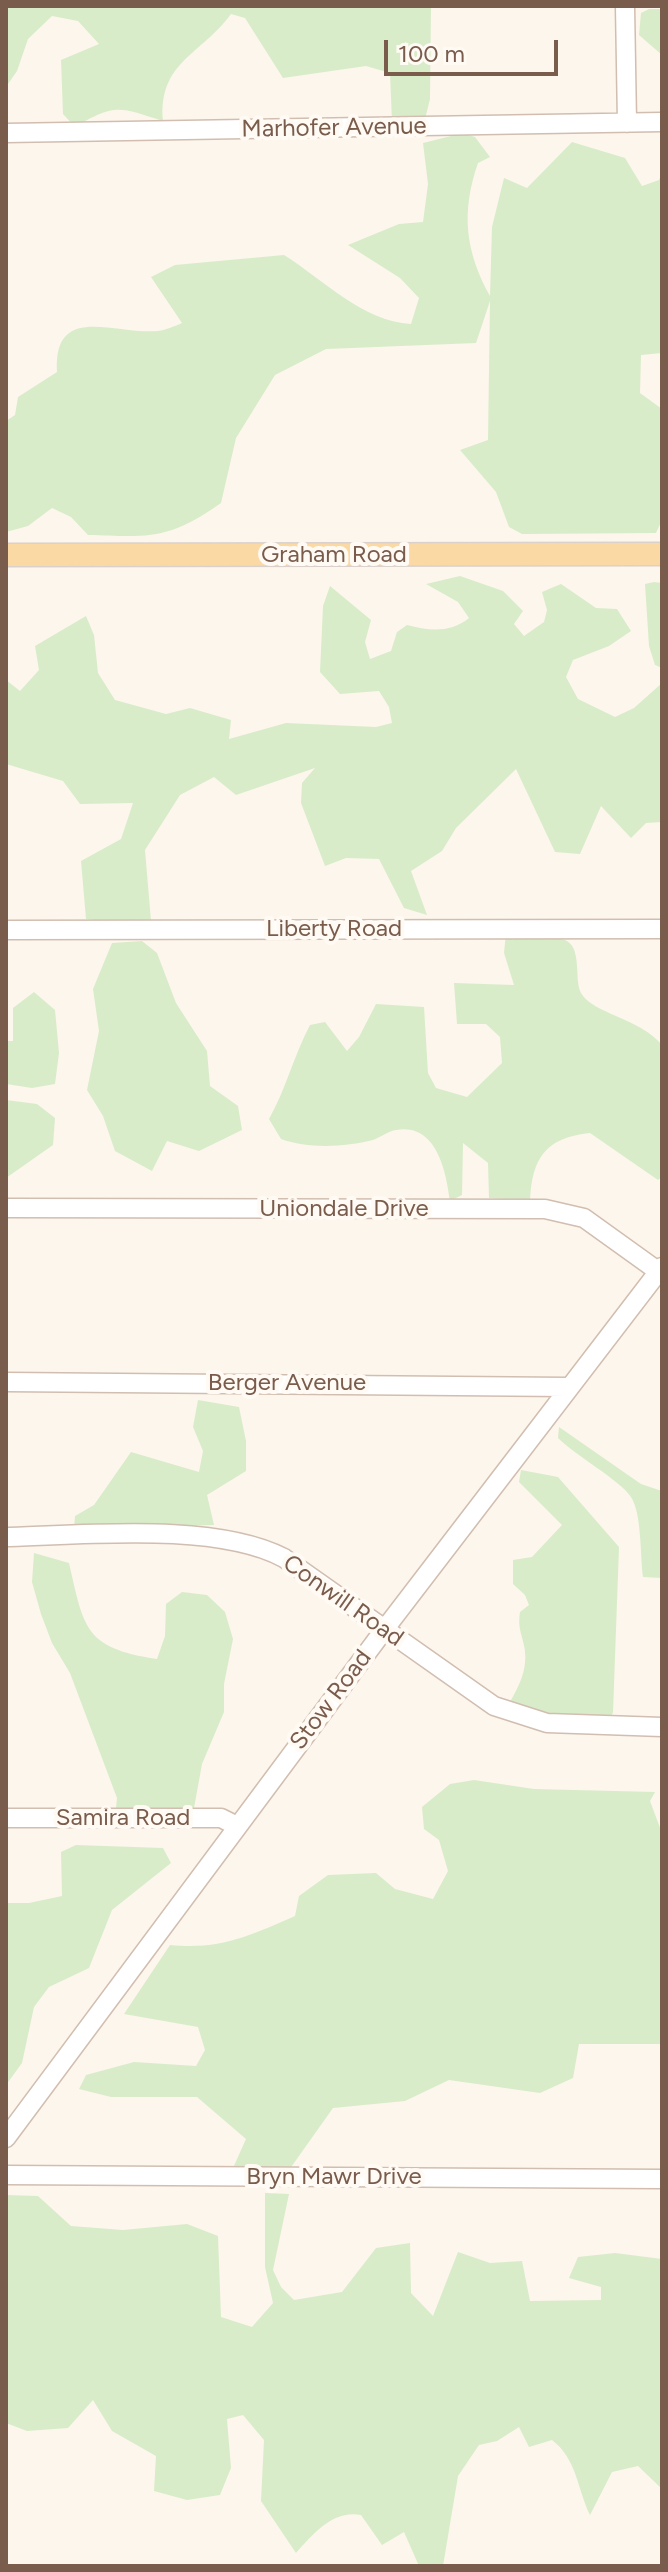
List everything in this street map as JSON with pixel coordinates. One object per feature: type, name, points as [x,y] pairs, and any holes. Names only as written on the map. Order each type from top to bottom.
[{"type":"main road","name":"Graham Road","points":[[6,555],[662,554]]},
{"type":"street","points":[[625,6],[627,123]]},
{"type":"street","name":"Marhofer Avenue","points":[[6,133],[662,122]]},
{"type":"street","name":"Liberty Road","points":[[6,930],[662,929]]},
{"type":"street","name":"Uniondale Drive","points":[[6,1208],[545,1209],[584,1218],[661,1271]]},
{"type":"street","name":"Stow Road","points":[[6,2138],[567,1387],[661,1271]]},
{"type":"street","name":"Berger Avenue","points":[[6,1382],[567,1387]]},
{"type":"street","name":"Conwill Road","points":[[6,1537],[198,1536],[247,1541],[284,1558],[494,1706],[517,1716],[582,1727],[662,1727]]},
{"type":"street","name":"Samira Road","points":[[6,1818],[221,1818],[237,1826]]},
{"type":"street","name":"Bryn Mawr Drive","points":[[6,2175],[662,2179]]},
{"type":"green space","points":[[6,6],[431,6],[430,99],[424,123],[392,122],[390,73],[366,66],[283,78],[245,18],[231,14],[174,72],[163,101],[163,121],[118,110],[100,114],[75,127],[63,114],[61,60],[99,44],[78,21],[52,16],[28,39],[17,71],[6,87]]},
{"type":"green space","points":[[649,9],[662,9],[662,55],[639,35],[641,13]]},
{"type":"green space","points":[[463,133],[475,137],[490,157],[478,163],[469,198],[468,231],[475,263],[490,296],[492,227],[504,178],[527,188],[572,142],[625,158],[642,186],[659,180],[662,172],[662,353],[641,355],[640,393],[662,409],[662,520],[656,533],[522,534],[509,527],[496,492],[460,450],[488,440],[490,301],[476,343],[326,349],[275,375],[236,438],[221,503],[187,524],[144,536],[88,535],[71,517],[52,508],[28,526],[6,532],[6,421],[15,415],[18,397],[57,372],[58,350],[65,337],[76,329],[106,327],[158,331],[182,323],[151,277],[175,265],[284,255],[360,307],[393,321],[411,324],[419,298],[400,278],[348,245],[399,224],[423,222],[428,184],[423,143]]},
{"type":"green space","points":[[460,576],[503,591],[523,611],[514,624],[524,636],[544,622],[547,610],[542,592],[561,584],[596,608],[617,609],[631,631],[609,646],[573,660],[566,677],[578,699],[615,717],[634,708],[662,683],[662,822],[646,823],[631,838],[601,806],[580,854],[555,852],[516,769],[456,828],[442,851],[411,871],[427,915],[404,908],[379,859],[346,858],[325,866],[301,803],[302,783],[315,768],[236,795],[214,777],[180,795],[145,850],[151,921],[134,925],[86,919],[81,861],[121,839],[133,803],[80,804],[63,781],[6,764],[6,680],[20,691],[39,670],[35,646],[86,616],[94,635],[98,673],[115,700],[166,714],[190,708],[231,720],[229,739],[286,723],[376,727],[392,723],[389,707],[379,691],[340,694],[320,672],[323,606],[330,586],[371,620],[365,642],[370,659],[391,651],[397,632],[407,625],[440,629],[455,626],[469,618],[458,602],[426,584]]},
{"type":"green space","points":[[662,583],[662,668],[655,665],[649,646],[645,584]]},
{"type":"green space","points":[[506,933],[567,941],[575,951],[579,987],[587,1000],[642,1028],[662,1045],[662,1177],[658,1180],[590,1133],[562,1140],[544,1152],[534,1173],[530,1201],[489,1198],[488,1163],[463,1143],[462,1195],[450,1201],[437,1152],[421,1134],[396,1130],[373,1140],[315,1146],[281,1139],[269,1119],[310,1025],[325,1022],[347,1051],[359,1037],[376,1004],[424,1007],[428,1073],[436,1088],[467,1097],[502,1063],[500,1037],[486,1024],[457,1024],[454,983],[514,985],[504,953]]},
{"type":"green space","points":[[142,941],[157,953],[176,1003],[207,1051],[210,1086],[238,1106],[242,1130],[199,1151],[167,1141],[152,1171],[115,1151],[103,1116],[87,1090],[99,1031],[93,989],[112,943]]},
{"type":"green space","points":[[34,992],[55,1010],[59,1053],[55,1084],[32,1088],[6,1084],[6,1041],[13,1041],[13,1008]]},
{"type":"green space","points":[[6,1100],[37,1104],[55,1118],[53,1145],[6,1178]]},
{"type":"green space","points":[[198,1400],[239,1407],[246,1441],[246,1471],[207,1495],[214,1525],[74,1529],[75,1516],[94,1505],[131,1452],[199,1472],[203,1451],[193,1427]]},
{"type":"green space","points":[[559,1427],[641,1484],[662,1491],[662,1578],[643,1577],[639,1524],[631,1497],[618,1483],[558,1438]]},
{"type":"green space","points":[[521,1470],[558,1477],[619,1547],[613,1712],[609,1722],[558,1721],[510,1702],[524,1672],[525,1651],[519,1623],[520,1612],[529,1605],[525,1595],[513,1584],[513,1560],[532,1557],[562,1525],[519,1482]]},
{"type":"green space","points":[[34,1553],[69,1563],[79,1604],[91,1631],[101,1641],[133,1654],[157,1659],[165,1636],[166,1604],[182,1592],[207,1595],[225,1612],[233,1639],[224,1684],[224,1712],[202,1764],[194,1808],[116,1808],[117,1798],[70,1673],[52,1643],[41,1614],[32,1582]]},
{"type":"green space","points":[[474,1780],[534,1789],[655,1792],[650,1801],[662,1833],[662,2044],[579,2044],[573,2078],[540,2093],[449,2080],[405,2101],[333,2108],[289,2170],[233,2168],[246,2139],[197,2097],[111,2097],[79,2089],[86,2075],[134,2062],[196,2066],[205,2050],[198,2027],[124,2014],[170,1945],[220,1943],[295,1916],[299,1896],[328,1875],[376,1873],[395,1889],[433,1899],[448,1871],[439,1840],[424,1829],[422,1807],[450,1784]]},
{"type":"green space","points":[[76,1845],[163,1848],[171,1863],[112,1910],[89,1968],[49,1987],[34,2007],[22,2063],[6,2085],[6,1903],[29,1903],[62,1896],[61,1852]]},
{"type":"green space","points":[[265,2193],[289,2194],[273,2270],[281,2287],[294,2300],[342,2292],[376,2248],[410,2243],[411,2293],[433,2316],[458,2252],[490,2263],[522,2261],[530,2301],[601,2300],[601,2287],[569,2278],[578,2257],[615,2253],[662,2259],[662,2489],[638,2466],[612,2472],[590,2515],[567,2456],[552,2440],[529,2447],[519,2427],[497,2441],[479,2445],[458,2476],[443,2566],[419,2566],[404,2532],[382,2545],[361,2515],[351,2514],[333,2520],[317,2531],[296,2553],[261,2501],[264,2440],[243,2415],[227,2419],[231,2468],[220,2495],[187,2500],[154,2491],[156,2456],[112,2431],[93,2400],[68,2428],[27,2431],[6,2423],[6,2195],[38,2196],[71,2226],[123,2230],[187,2224],[218,2236],[221,2317],[252,2327],[273,2303],[265,2267]]}]
